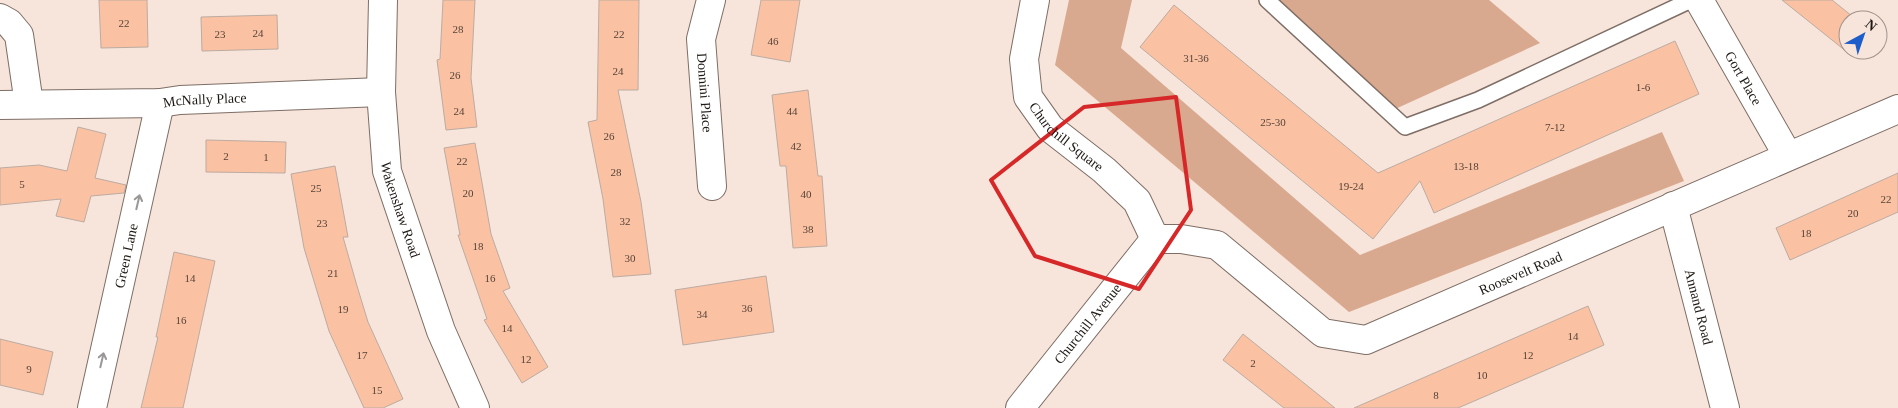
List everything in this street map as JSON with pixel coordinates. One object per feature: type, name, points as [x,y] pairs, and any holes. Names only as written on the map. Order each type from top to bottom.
[{"type":"street","name":"Wakenshaw Road","points":[[383,0],[381,92],[387,171],[441,331],[475,408]]},
{"type":"street","name":"Donnini Place","points":[[711,0],[701,39],[712,186]]},
{"type":"street","name":"Gort Place","points":[[1699,0],[1788,156]]},
{"type":"street","name":"Churchill Square","points":[[1033,8],[1024,59],[1028,97],[1050,128],[1104,170],[1137,201],[1155,239]]},
{"type":"street","points":[[0,18],[9,23],[19,35],[29,104]]},
{"type":"street","name":"McNally Place","points":[[0,106],[160,103],[180,100],[381,92]]},
{"type":"street","name":"Green Lane","points":[[92,408],[160,103]]},
{"type":"street","name":"Roosevelt Road","points":[[1155,239],[1181,239],[1217,246],[1323,333],[1366,340],[1672,206],[1898,110]]},
{"type":"street","name":"Annand Road","points":[[1672,206],[1725,408]]},
{"type":"street","name":"Churchill Avenue","points":[[1020,408],[1155,239]]},
{"type":"lane","points":[[1267,0],[1405,127],[1478,100],[1691,0]]},
{"type":"highlighted area","points":[[1176,97],[1191,210],[1139,289],[1035,256],[991,180],[1084,107]]},
{"type":"shaded area","points":[[1069,0],[1132,0],[1121,48],[1360,255],[1662,132],[1684,181],[1349,312],[1055,65]]},
{"type":"shaded area","points":[[1273,0],[1489,0],[1540,43],[1393,110]]},
{"type":"building","points":[[99,0],[147,0],[148,47],[101,48]]},
{"type":"building","points":[[443,0],[475,0],[471,78],[477,127],[446,130],[437,60],[440,59]]},
{"type":"building","points":[[599,0],[639,0],[638,90],[618,90],[641,202],[651,274],[613,277],[603,199],[588,122],[597,120]]},
{"type":"building","points":[[761,0],[800,0],[790,62],[751,55]]},
{"type":"building","points":[[1782,0],[1832,0],[1844,10],[1838,10],[1838,45]]},
{"type":"building","points":[[1174,5],[1378,173],[1675,41],[1699,94],[1434,213],[1420,181],[1373,239],[1140,47]]},
{"type":"building","points":[[277,15],[278,49],[202,51],[201,17]]},
{"type":"building","points":[[808,90],[818,176],[822,176],[827,246],[793,248],[786,166],[780,166],[772,95]]},
{"type":"building","points":[[78,127],[106,134],[95,178],[126,185],[124,193],[91,196],[84,222],[56,216],[61,199],[0,205],[0,168],[39,165],[67,171]]},
{"type":"building","points":[[206,140],[286,142],[285,173],[206,172]]},
{"type":"building","points":[[475,143],[491,234],[510,288],[503,291],[548,367],[522,383],[484,320],[487,319],[458,235],[460,235],[444,148]]},
{"type":"building","points":[[335,166],[348,237],[343,237],[357,286],[368,322],[403,399],[383,408],[364,408],[329,331],[304,248],[291,174]]},
{"type":"building","points":[[1898,173],[1898,212],[1790,260],[1776,228]]},
{"type":"building","points":[[174,252],[215,261],[183,408],[141,408],[158,337],[156,337]]},
{"type":"building","points":[[766,276],[774,332],[683,345],[675,290]]},
{"type":"building","points":[[1588,306],[1604,345],[1458,408],[1354,408]]},
{"type":"building","points":[[1243,334],[1335,408],[1284,408],[1223,360]]},
{"type":"building","points":[[0,339],[53,352],[43,395],[0,385]]}]
